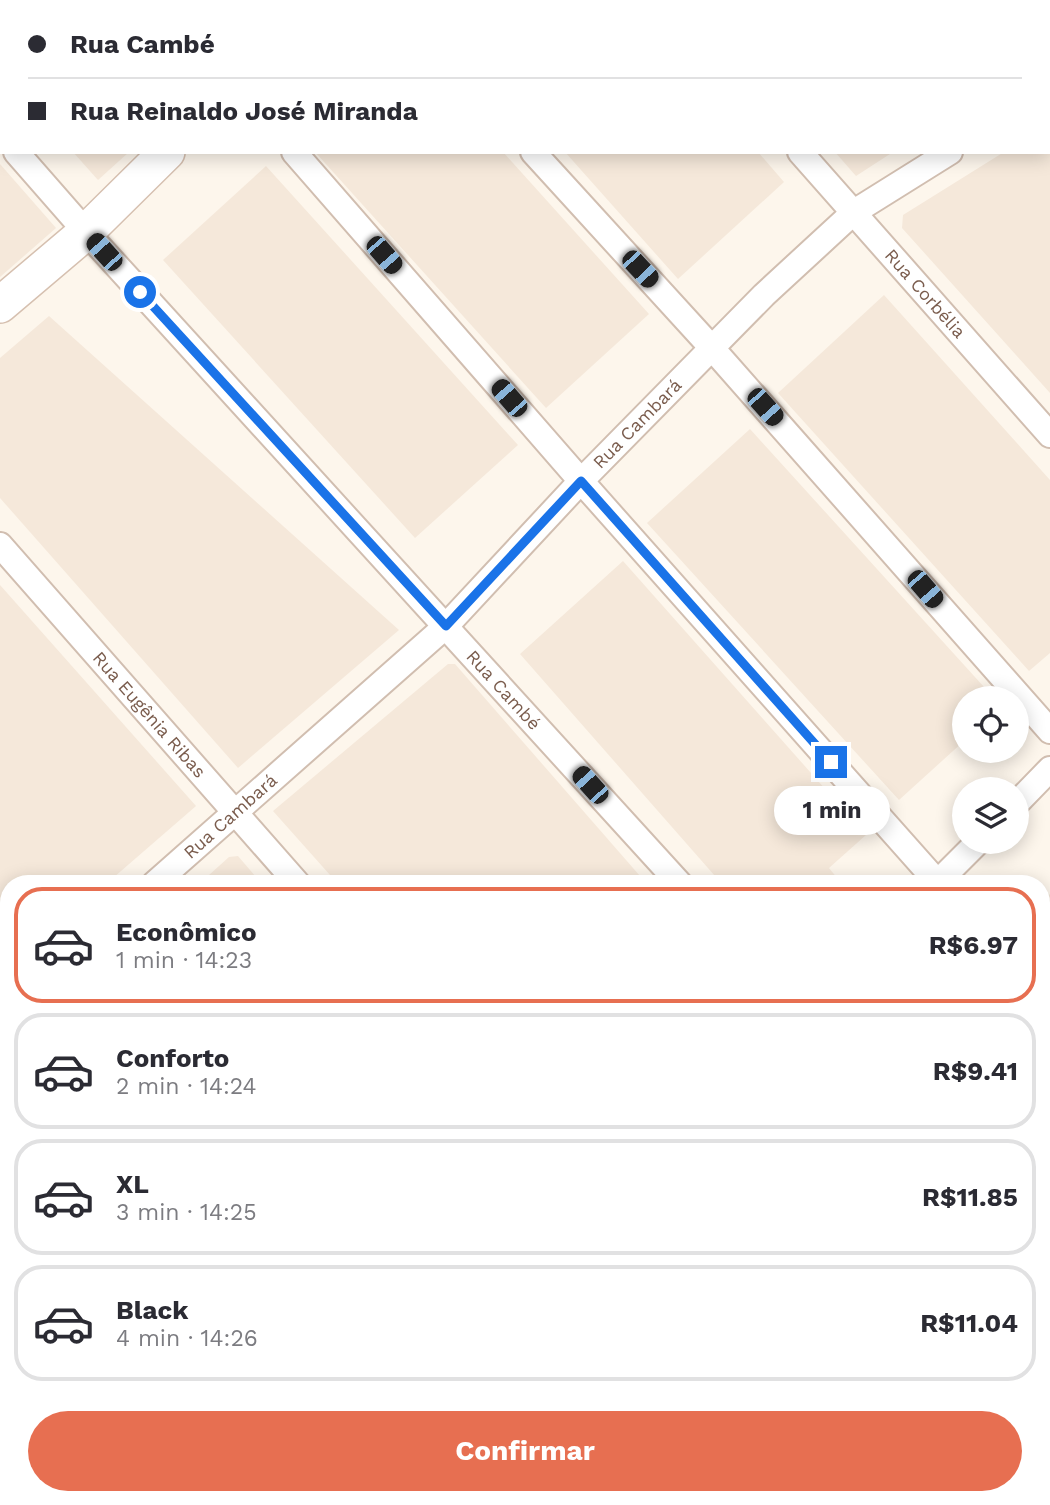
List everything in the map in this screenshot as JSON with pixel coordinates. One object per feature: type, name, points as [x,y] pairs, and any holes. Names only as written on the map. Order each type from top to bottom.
[{"type":"street","name":"Rua Cambé","points":[[18,154],[672,875]]},
{"type":"street","points":[[0,306],[86,232],[165,154]]},
{"type":"street","points":[[296,154],[581,481],[931,875]]},
{"type":"street","points":[[535,154],[711,346],[1050,731]]},
{"type":"street","name":"Rua Corbélia","points":[[802,154],[1050,435]]},
{"type":"street","name":"Rua Cambará","points":[[164,875],[446,626],[711,346],[854,212],[947,154]]},
{"type":"street","name":"Rua Eugênia Ribas","points":[[0,545],[290,875]]},
{"type":"street","points":[[1029,791],[1050,769]]},
{"type":"street","points":[[946,875],[966,854]]},
{"type":"shaded area","points":[[75,154],[127,154],[98,180]]},
{"type":"shaded area","points":[[317,154],[505,154],[649,314],[546,408]]},
{"type":"shaded area","points":[[567,154],[760,154],[784,182],[678,279]]},
{"type":"shaded area","points":[[837,154],[890,154],[856,176]]},
{"type":"shaded area","points":[[1001,154],[1050,154],[1050,393],[902,228],[903,215]]},
{"type":"shaded area","points":[[0,164],[56,228],[0,277]]},
{"type":"shaded area","points":[[266,166],[518,445],[415,538],[163,260]]},
{"type":"shaded area","points":[[884,295],[1050,480],[1050,653],[1029,671],[778,393]]},
{"type":"shaded area","points":[[49,316],[399,630],[238,768],[0,498],[0,358]]},
{"type":"shaded area","points":[[750,429],[983,686],[952,686],[952,752],[899,800],[647,523]]},
{"type":"shaded area","points":[[623,561],[866,835],[829,868],[835,875],[714,875],[520,654]]},
{"type":"shaded area","points":[[0,585],[196,806],[116,875],[0,875]]},
{"type":"shaded area","points":[[448,664],[455,664],[639,875],[330,875],[273,811]]},
{"type":"shaded area","points":[[238,856],[254,875],[209,875],[229,857]]},
{"type":"route","points":[[140,292],[446,626],[581,481],[831,762]]}]
